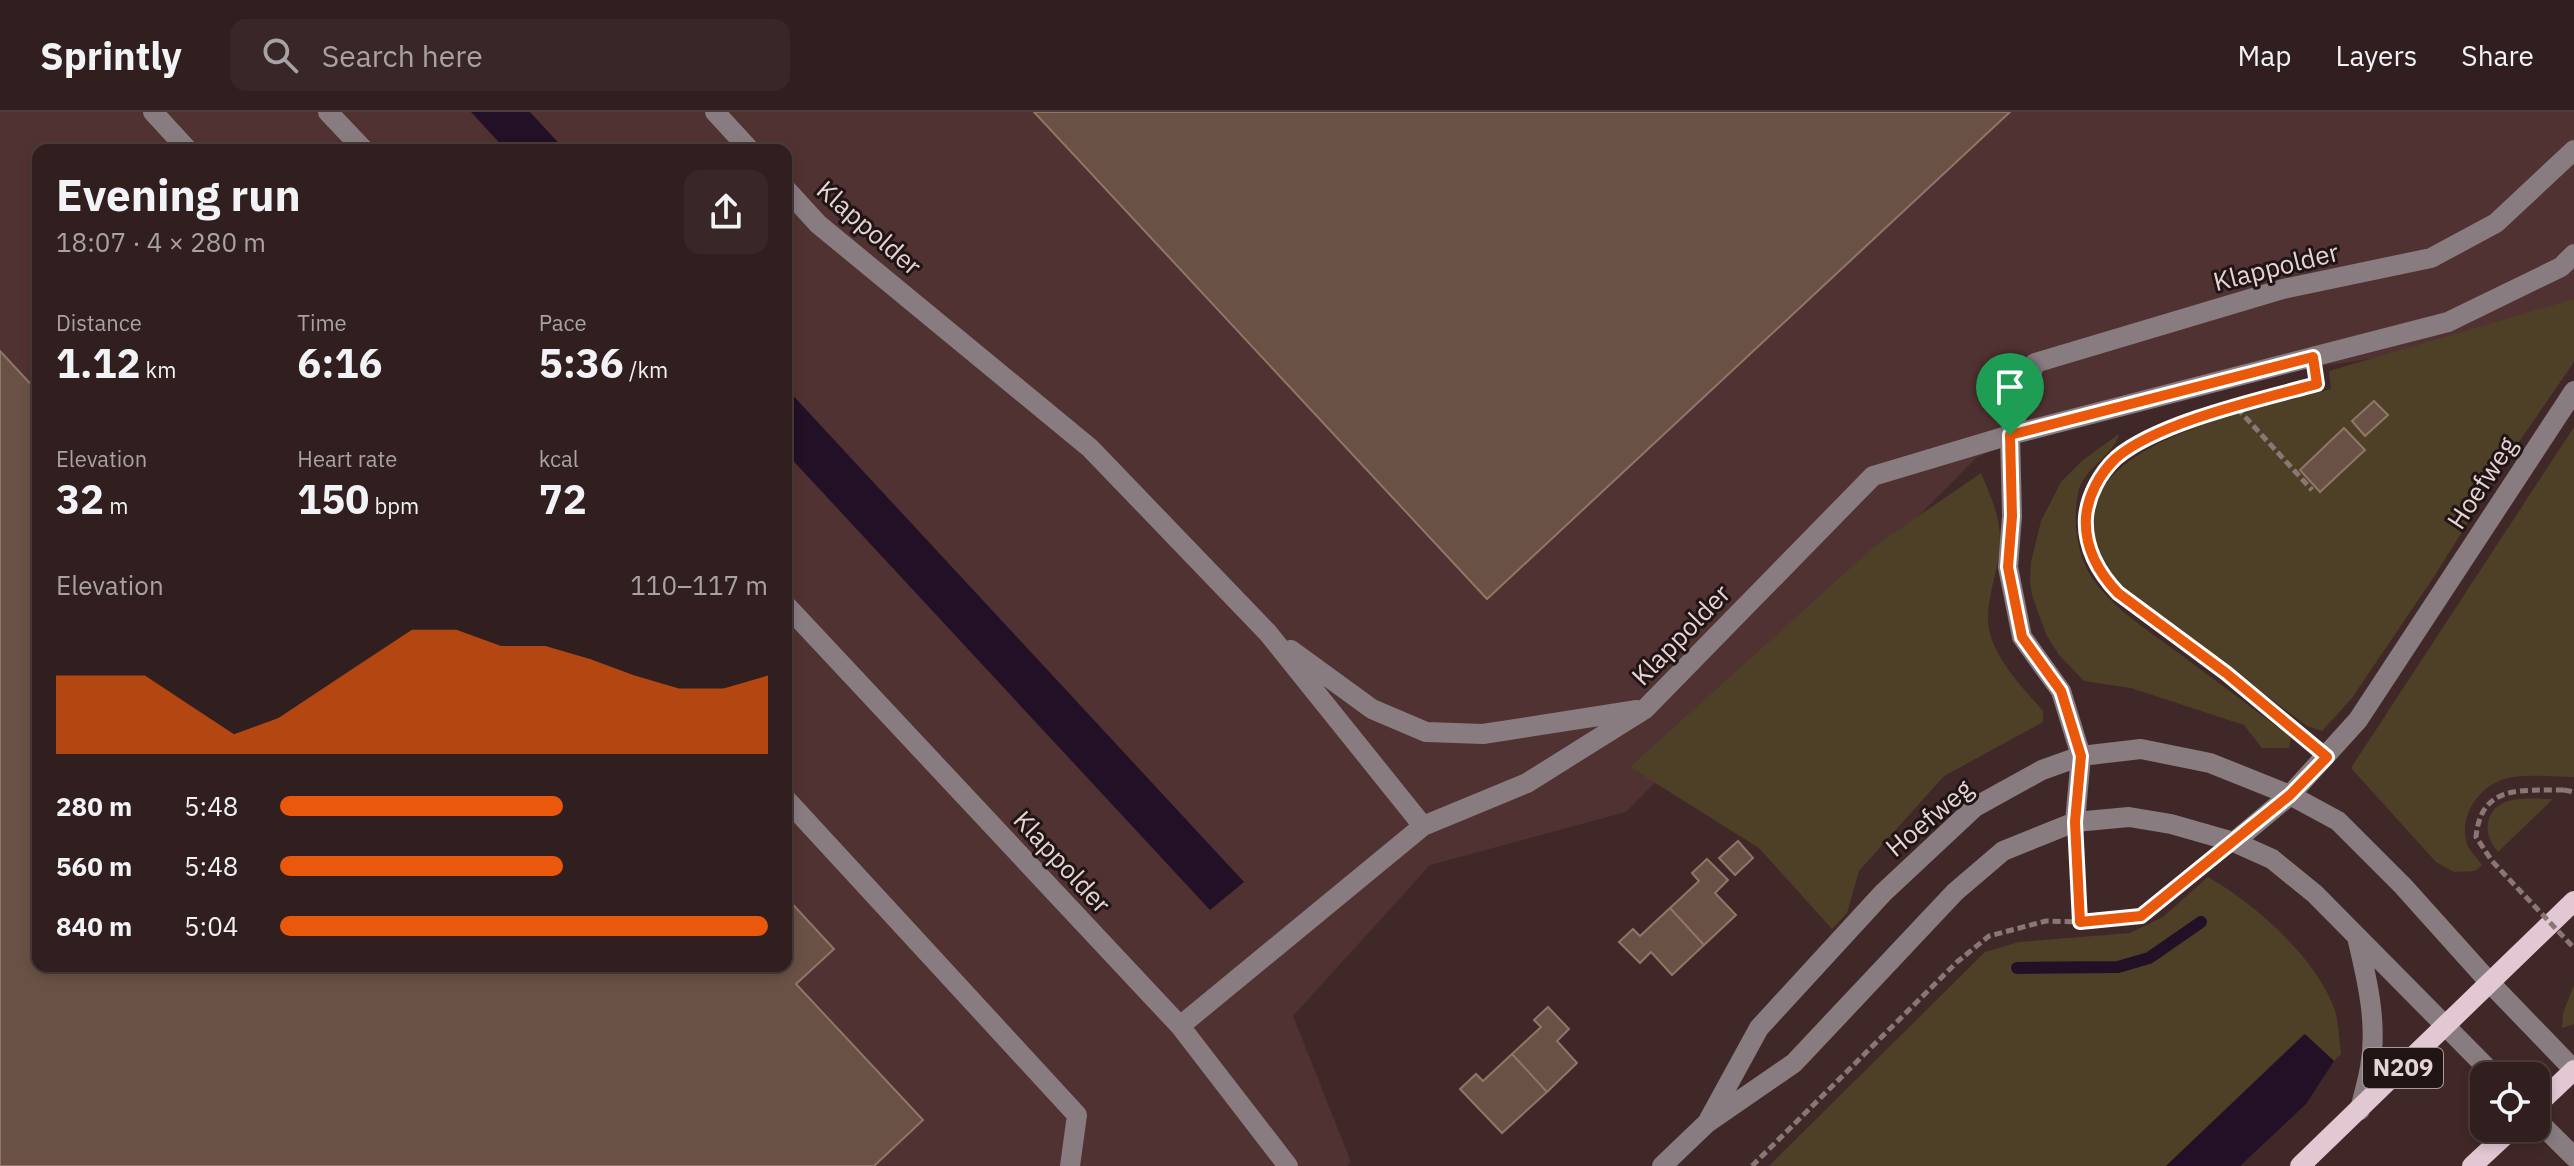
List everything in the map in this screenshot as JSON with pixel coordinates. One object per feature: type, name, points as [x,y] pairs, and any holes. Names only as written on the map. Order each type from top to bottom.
[{"type":"main road","name":"N209","points":[[2300,1166],[2574,901]]},
{"type":"main road","points":[[2550,1093],[2574,1070]]},
{"type":"main road","points":[[2472,1166],[2498,1142]]},
{"type":"street","points":[[153,112],[182,144]]},
{"type":"street","points":[[328,112],[358,144]]},
{"type":"street","points":[[715,112],[744,144]]},
{"type":"street","name":"Klappolder","points":[[2075,822],[2081,756],[2061,691],[2022,637],[2008,567],[2012,516],[2010,435],[2035,363],[2283,289],[2431,258],[2496,223],[2574,150]]},
{"type":"street","name":"Klappolder","points":[[792,196],[818,224],[1090,448],[1268,633],[1423,826]]},
{"type":"street","name":"Klappolder","points":[[1268,633],[1372,709],[1426,732],[1483,734],[1645,709],[1873,476],[2010,435],[2448,322],[2561,267],[2574,254]]},
{"type":"street","name":"Hoefweg","points":[[2234,842],[2290,795],[2358,720],[2574,391]]},
{"type":"street","name":"Klappolder","points":[[792,611],[1180,1026],[1288,1166]]},
{"type":"street","points":[[1180,1026],[1423,826],[1527,783],[1645,709]]},
{"type":"street","name":"Hoefweg","points":[[1707,1123],[1759,1028],[1883,893],[1975,807],[2042,770],[2081,756],[2141,749],[2210,763],[2290,795],[2338,821],[2403,886],[2574,1070]]},
{"type":"street","points":[[792,806],[1077,1115],[1070,1166]]},
{"type":"street","name":"Hoefweg","points":[[1662,1166],[1707,1123],[1794,1063],[1955,892],[2003,851],[2075,822],[2129,817],[2171,824],[2234,842],[2272,859],[2315,894],[2481,1062]]},
{"type":"street","points":[[2357,937],[2369,985],[2372,1033],[2371,1065],[2360,1110]]},
{"type":"street","points":[[2550,1133],[2574,1157]]},
{"type":"path","points":[[2228,410],[2250,403]]},
{"type":"path","points":[[2236,407],[2312,490]]},
{"type":"path","points":[[2178,427],[2137,443],[2116,459],[2099,478],[2086,511],[2088,547],[2103,578],[2118,593],[2226,673],[2327,757]]},
{"type":"path","points":[[2574,792],[2513,791],[2498,796],[2482,812],[2476,837],[2492,861],[2574,948]]},
{"type":"path","points":[[2075,822],[2080,922]]},
{"type":"path","points":[[1752,1166],[1957,962],[1989,936],[2046,921],[2080,922],[2141,916],[2234,842]]},
{"type":"shaded area","points":[[0,112],[2574,112],[2574,299],[2457,346],[2119,396],[1976,458],[1626,812],[1430,865],[1293,1016],[1351,1162],[1347,1166],[0,1166]]},
{"type":"shaded area","points":[[471,112],[530,112],[559,144],[500,144]]},
{"type":"shaded area","points":[[2574,299],[2574,362],[2352,698],[2322,731],[2307,726],[2126,591],[2097,544],[2095,505],[2115,473],[2151,448],[2196,428],[2331,389],[2329,371]]},
{"type":"shaded area","points":[[792,394],[1244,882],[1210,910],[792,459]]},
{"type":"shaded area","points":[[2574,427],[2574,777],[2511,777],[2486,789],[2473,804],[2465,823],[2467,844],[2482,865],[2475,871],[2454,872],[2436,862],[2351,768]]},
{"type":"shaded area","points":[[2119,434],[2111,449],[2086,476],[2078,493],[2076,529],[2085,565],[2114,604],[2291,737],[2289,748],[2262,748],[2244,725],[2131,688],[2084,681],[2059,655],[2046,634],[2030,582],[2031,562],[2041,521],[2061,482],[2083,460]]},
{"type":"shaded area","points":[[1981,473],[1995,508],[2000,534],[1988,609],[1989,629],[2003,663],[2043,711],[2043,722],[1944,776],[1859,871],[1847,913],[1832,929],[1759,848],[1630,767],[1875,546]]},
{"type":"shaded area","points":[[2553,799],[2498,852],[2490,838],[2488,823],[2498,807],[2514,800]]},
{"type":"shaded area","points":[[2208,877],[2264,917],[2314,972],[2327,991],[2335,1011],[2341,1054],[2334,1061],[2304,1034],[2166,1166],[1769,1166],[1985,952],[2019,942],[2130,933],[2163,917]]},
{"type":"shaded area","points":[[2574,985],[2574,1024],[2562,1028],[2563,1013]]},
{"type":"shaded area","points":[[2305,1034],[2334,1061],[2306,1104],[2240,1166],[2166,1166]]},
{"type":"building","points":[[1034,112],[2010,112],[1487,599]]},
{"type":"building","points":[[0,351],[32,386],[32,972],[792,972],[792,904],[834,949],[796,984],[923,1120],[874,1166],[0,1166]]},
{"type":"building","points":[[2374,401],[2388,415],[2365,436],[2352,421]]},
{"type":"building","points":[[2344,428],[2365,450],[2320,492],[2300,470]]},
{"type":"building","points":[[1738,841],[1753,858],[1735,875],[1719,858]]},
{"type":"building","points":[[1707,859],[1728,880],[1715,893],[1736,915],[1704,945],[1670,908],[1699,881],[1692,873]]},
{"type":"building","points":[[1670,908],[1704,945],[1672,975],[1651,952],[1640,963],[1619,942],[1633,929],[1640,936]]},
{"type":"building","points":[[1548,1007],[1569,1029],[1557,1041],[1577,1063],[1547,1092],[1512,1054],[1541,1027],[1534,1020]]},
{"type":"building","points":[[1512,1054],[1547,1092],[1502,1133],[1460,1089],[1476,1074],[1483,1081]]},
{"type":"waterway","points":[[2017,968],[2118,967],[2149,958],[2201,922]]},
{"type":"route","points":[[2313,357],[2317,384],[2219,412],[2137,443],[2116,459],[2099,478],[2086,511],[2088,547],[2103,578],[2118,593],[2226,673],[2327,757],[2290,795],[2141,916],[2080,922],[2075,822],[2081,756],[2061,691],[2022,637],[2008,567],[2012,516],[2010,435],[2313,357]]}]
